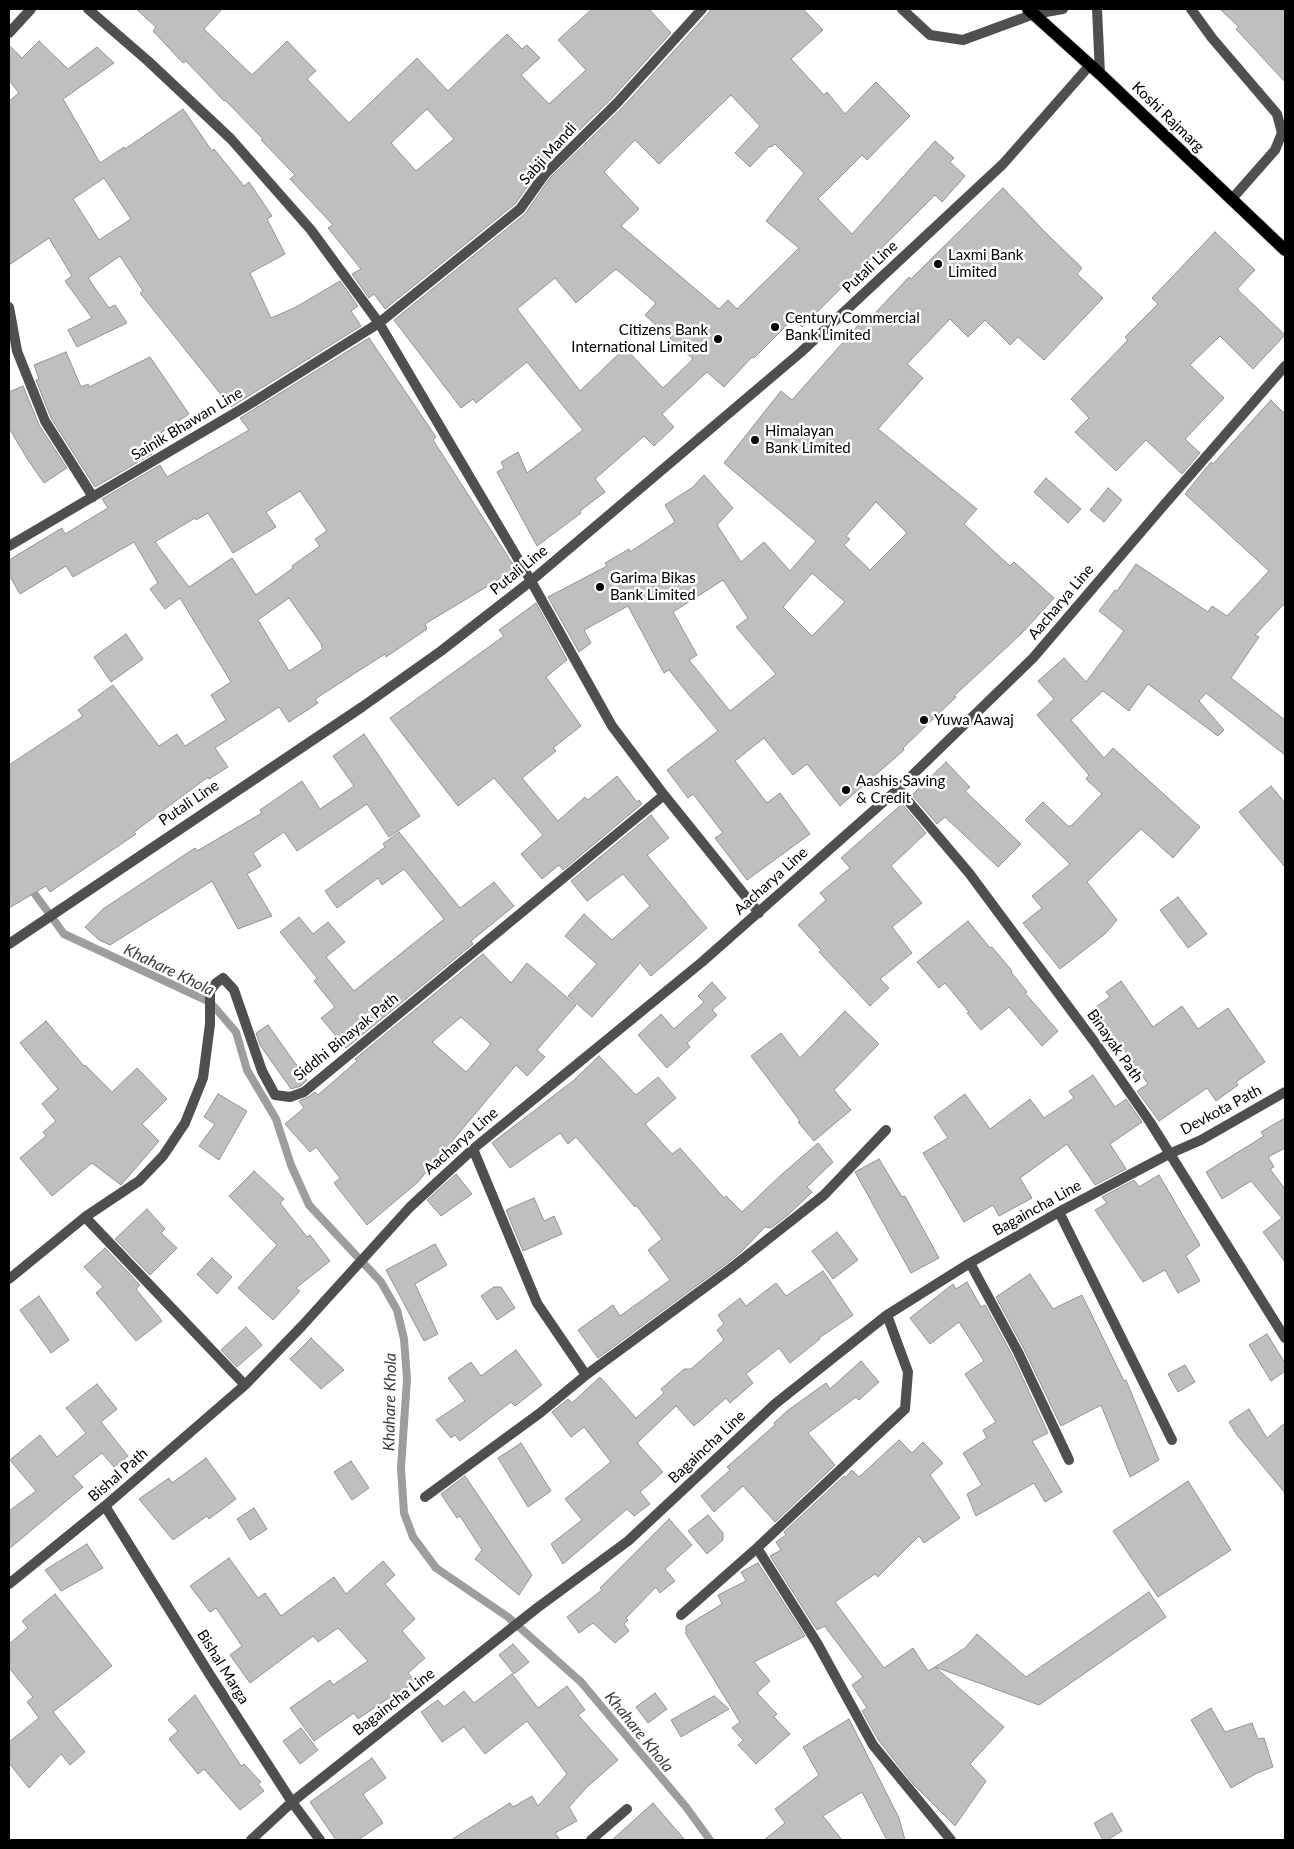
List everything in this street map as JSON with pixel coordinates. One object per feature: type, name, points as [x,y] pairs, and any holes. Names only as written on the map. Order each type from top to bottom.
[{"type":"main road","name":"Koshi Rajmarg","points":[[1031,11],[1285,250]]},
{"type":"street","points":[[9,33],[31,9]]},
{"type":"street","points":[[88,9],[148,61],[231,139],[311,230],[379,323],[531,581],[612,726],[664,795],[759,913]]},
{"type":"street","name":"Sabji Mandi","points":[[379,323],[520,208],[545,174],[617,103],[702,9]]},
{"type":"street","points":[[902,9],[930,35],[963,40],[1031,11],[1063,9]]},
{"type":"street","points":[[1097,9],[1100,74]]},
{"type":"street","points":[[1191,9],[1212,38],[1277,114],[1282,133],[1274,150],[1231,200]]},
{"type":"street","name":"Putali Line","points":[[9,944],[441,652],[531,581],[800,353],[1003,164],[1090,65]]},
{"type":"street","points":[[9,307],[18,351],[45,421],[93,497]]},
{"type":"street","name":"Sainik Bhawan Line","points":[[9,546],[245,407],[379,323]]},
{"type":"street","name":"Aacharya Line","points":[[244,1385],[302,1326],[410,1207],[473,1149],[644,1010],[759,913],[898,789],[1033,658],[1285,366]]},
{"type":"street","name":"Binayak Path","points":[[898,789],[970,873],[1096,1044],[1170,1154],[1285,1338]]},
{"type":"street","name":"Siddhi Binayak Path","points":[[9,1279],[85,1217],[139,1181],[163,1156],[185,1123],[203,1078],[210,1024],[210,991],[216,983],[223,978],[234,990],[262,1071],[275,1095],[290,1097],[304,1092],[664,795]]},
{"type":"street","name":"Devkota Path","points":[[1170,1154],[1200,1140],[1285,1092]]},
{"type":"street","points":[[425,1497],[540,1413],[586,1375],[730,1269],[824,1195],[886,1130]]},
{"type":"street","points":[[473,1149],[537,1303],[586,1375]]},
{"type":"street","name":"Bagaincha Line","points":[[251,1840],[292,1802],[537,1608],[628,1541],[775,1404],[887,1314],[970,1263],[1060,1212],[1170,1154]]},
{"type":"street","points":[[1060,1212],[1172,1440]]},
{"type":"street","points":[[85,1217],[244,1385]]},
{"type":"street","points":[[970,1263],[1018,1352],[1069,1460]]},
{"type":"street","points":[[681,1615],[757,1548],[905,1409],[908,1372],[887,1314]]},
{"type":"street","name":"Bishal Path","points":[[9,1584],[105,1506],[244,1385]]},
{"type":"street","name":"Bishal Marga","points":[[105,1506],[210,1675],[292,1802],[320,1840]]},
{"type":"street","points":[[757,1548],[817,1643],[874,1745],[951,1840]]},
{"type":"street","points":[[591,1840],[627,1809]]},
{"type":"building","points":[[136,9],[222,9],[204,29],[252,75],[287,41],[316,71],[307,79],[349,123],[417,58],[448,91],[507,34],[522,49],[527,45],[540,58],[521,75],[549,104],[586,70],[558,40],[592,9],[649,9],[671,33],[612,98],[540,169],[515,204],[385,309],[374,294],[369,298],[352,274],[361,269],[328,228],[333,225],[290,179],[295,175],[261,140],[263,139],[186,61],[183,63],[153,31],[156,27]],"holes":[[[427,109],[454,139],[416,171],[391,143]]]},
{"type":"building","points":[[712,9],[803,9],[823,30],[791,59],[824,95],[827,92],[845,114],[876,82],[910,116],[867,160],[862,155],[818,199],[852,234],[935,141],[954,158],[950,162],[965,176],[942,202],[935,195],[802,327],[794,318],[754,358],[752,357],[724,387],[707,372],[662,414],[674,427],[654,446],[644,436],[595,479],[605,492],[580,511],[581,513],[537,546],[497,472],[504,468],[501,462],[518,452],[527,473],[583,430],[527,362],[476,403],[473,399],[461,408],[394,320],[525,214],[550,178],[622,108]],"holes":[[[731,95],[760,126],[735,153],[750,167],[770,146],[775,144],[804,173],[766,221],[799,248],[737,309],[728,300],[719,309],[621,226],[639,209],[604,172],[635,140],[659,164]],[[616,269],[656,303],[645,315],[693,359],[663,388],[625,348],[580,391],[517,309],[555,278],[576,303]]]},
{"type":"building","points":[[1220,9],[1285,9],[1285,82],[1236,29],[1239,27]]},
{"type":"building","points":[[39,41],[68,69],[97,47],[114,63],[63,99],[100,163],[124,147],[125,149],[183,109],[212,151],[214,149],[244,186],[249,182],[272,216],[267,219],[285,254],[250,273],[271,318],[296,307],[340,281],[358,306],[351,311],[361,326],[231,407],[140,293],[143,291],[120,256],[88,278],[109,308],[115,305],[127,323],[77,347],[68,330],[92,318],[65,281],[72,276],[49,238],[9,265],[9,101],[19,93],[9,80],[9,45],[22,58]],"holes":[[[104,178],[131,219],[99,240],[73,199]]]},
{"type":"building","points":[[1003,188],[1082,268],[1077,274],[1103,298],[1044,360],[1018,337],[1010,345],[985,320],[968,337],[950,319],[907,364],[923,378],[878,429],[977,509],[964,524],[1010,566],[1014,562],[1054,598],[1022,633],[954,696],[956,697],[903,748],[904,750],[840,806],[807,764],[793,775],[764,738],[735,761],[767,803],[780,793],[810,834],[747,880],[715,838],[723,833],[693,794],[688,798],[667,770],[718,731],[669,670],[664,673],[628,606],[584,630],[591,643],[579,652],[548,597],[607,566],[605,563],[629,549],[630,552],[675,522],[665,505],[693,487],[704,475],[733,508],[717,525],[741,562],[764,542],[790,571],[816,541],[724,463],[781,391],[792,400],[860,323],[863,326],[909,277],[911,279]],"holes":[[[876,502],[907,533],[870,570],[844,545],[850,539],[846,536]],[[812,573],[845,602],[812,636],[783,607]],[[723,580],[748,618],[736,627],[776,674],[730,711],[689,660],[697,655],[673,612]]]},
{"type":"building","points":[[1215,232],[1255,270],[1237,289],[1285,335],[1253,369],[1220,336],[1190,365],[1224,398],[1185,439],[1200,453],[1182,474],[1146,440],[1116,471],[1075,432],[1089,418],[1071,399],[1128,340],[1125,337],[1158,304],[1152,298]]},
{"type":"building","points":[[369,338],[436,437],[433,440],[516,569],[425,624],[427,629],[386,657],[385,654],[315,699],[318,703],[289,722],[279,707],[215,748],[228,767],[209,779],[208,777],[134,832],[136,834],[50,892],[46,886],[9,908],[9,765],[83,716],[78,710],[113,685],[159,746],[177,734],[185,746],[226,720],[211,695],[231,682],[180,598],[165,609],[150,589],[158,583],[134,542],[73,577],[66,566],[20,594],[9,575],[9,560],[62,528],[65,534],[108,508],[102,499],[160,465],[167,477],[249,430],[240,418]],"holes":[[[300,491],[327,531],[315,539],[320,546],[256,595],[232,558],[189,587],[155,542],[195,518],[196,520],[208,513],[233,553],[276,527],[266,512]],[[289,598],[323,649],[289,671],[258,620]]]},
{"type":"building","points":[[66,352],[81,387],[88,384],[89,387],[150,357],[189,414],[146,443],[152,454],[95,487],[51,418],[36,380],[39,379],[34,365]]},
{"type":"building","points":[[23,386],[39,425],[67,468],[44,483],[9,428],[9,392]]},
{"type":"building","points":[[1271,400],[1285,414],[1285,603],[1255,635],[1259,637],[1231,678],[1285,720],[1285,755],[1206,693],[1199,701],[1224,730],[1218,736],[1148,684],[1129,711],[1103,691],[1071,720],[1104,758],[1113,748],[1200,827],[1173,858],[1141,829],[1087,882],[1117,920],[1105,934],[1060,969],[1023,923],[1042,908],[1032,896],[1070,864],[1025,820],[1043,802],[1068,826],[1071,826],[1102,794],[1086,779],[1089,775],[1037,715],[1054,699],[1038,681],[1064,658],[1086,682],[1124,631],[1099,611],[1115,590],[1117,591],[1136,564],[1208,612],[1212,606],[1227,616],[1269,571],[1185,494],[1211,462],[1213,464]]},
{"type":"building","points":[[1046,478],[1081,509],[1068,523],[1034,492]]},
{"type":"building","points":[[1108,488],[1122,500],[1104,522],[1090,510]]},
{"type":"building","points":[[536,603],[567,660],[546,677],[581,726],[553,748],[556,751],[522,778],[558,821],[585,797],[588,800],[617,776],[637,802],[639,800],[642,804],[563,870],[559,865],[542,879],[521,854],[543,835],[494,778],[458,806],[390,718],[504,636],[499,630]]},
{"type":"building","points":[[126,634],[143,659],[111,682],[94,657]]},
{"type":"building","points":[[364,734],[420,816],[389,837],[367,804],[297,851],[284,832],[253,853],[261,866],[247,874],[272,916],[238,929],[212,881],[110,945],[99,940],[85,927],[103,909],[195,848],[197,851],[262,813],[260,810],[302,781],[320,809],[354,786],[333,756]]},
{"type":"building","points":[[946,762],[970,787],[965,791],[1021,844],[998,867],[945,817],[937,824],[912,795]]},
{"type":"building","points":[[1271,786],[1285,803],[1285,867],[1239,812]]},
{"type":"building","points":[[902,804],[926,833],[891,866],[922,903],[892,927],[912,953],[880,979],[889,988],[870,1006],[819,952],[821,950],[798,925],[826,900],[820,893],[850,868],[841,858]]},
{"type":"building","points":[[651,815],[669,838],[647,855],[707,928],[651,976],[640,963],[592,1017],[568,996],[597,964],[565,936],[584,914],[612,940],[650,906],[623,874],[587,901],[571,881]]},
{"type":"building","points":[[399,832],[460,908],[494,882],[514,906],[471,941],[473,944],[346,1048],[321,1018],[335,1007],[314,981],[317,978],[280,932],[299,917],[313,934],[328,922],[345,942],[326,957],[354,991],[444,919],[404,869],[382,885],[378,878],[337,908],[325,891],[385,847],[383,844]]},
{"type":"building","points":[[1178,897],[1207,934],[1188,948],[1160,910]]},
{"type":"building","points":[[968,921],[1012,971],[1027,992],[1025,993],[1058,1031],[1042,1046],[1009,1007],[981,1030],[945,983],[939,988],[917,962]]},
{"type":"building","points":[[483,954],[511,983],[527,963],[576,1005],[537,1050],[545,1057],[527,1076],[516,1065],[418,1182],[367,1225],[334,1183],[340,1178],[316,1147],[310,1152],[285,1124],[304,1108],[299,1101],[315,1092],[318,1095],[357,1061],[355,1059]],"holes":[[[461,1017],[491,1044],[466,1072],[432,1042]]]},
{"type":"building","points":[[1121,981],[1153,1027],[1182,1006],[1198,1029],[1228,1008],[1265,1062],[1236,1082],[1238,1085],[1216,1101],[1207,1088],[1159,1121],[1137,1091],[1148,1084],[1119,1043],[1116,1045],[1090,1011],[1110,997],[1106,992]]},
{"type":"building","points":[[712,982],[726,998],[712,1010],[717,1015],[687,1043],[690,1047],[667,1068],[638,1035],[661,1014],[674,1029],[704,1002],[698,996]]},
{"type":"building","points":[[845,1011],[879,1044],[834,1090],[851,1110],[814,1141],[798,1122],[800,1121],[751,1056],[781,1033],[800,1058]]},
{"type":"building","points":[[46,1021],[84,1066],[112,1092],[137,1068],[167,1099],[142,1124],[159,1141],[121,1185],[92,1163],[52,1196],[20,1158],[46,1136],[43,1132],[56,1121],[42,1104],[58,1089],[20,1043]]},
{"type":"building","points":[[268,1025],[307,1080],[301,1086],[291,1089],[260,1045],[256,1033]]},
{"type":"building","points":[[599,1056],[636,1095],[658,1077],[676,1098],[645,1124],[672,1154],[680,1148],[724,1198],[726,1196],[742,1212],[818,1143],[833,1162],[807,1187],[812,1192],[788,1215],[771,1228],[765,1227],[742,1251],[726,1264],[598,1358],[578,1330],[613,1305],[620,1316],[670,1280],[648,1250],[662,1239],[636,1205],[635,1207],[576,1137],[568,1144],[560,1133],[510,1168],[492,1143],[573,1081]]},
{"type":"building","points":[[1093,1075],[1115,1107],[1126,1099],[1142,1122],[1110,1144],[1126,1169],[1095,1185],[1067,1144],[1020,1178],[1032,1198],[999,1216],[993,1205],[964,1222],[923,1153],[948,1138],[934,1117],[965,1094],[990,1129],[1030,1099],[1044,1118],[1074,1098],[1069,1091]]},
{"type":"building","points":[[218,1094],[247,1111],[219,1160],[199,1146],[215,1124],[204,1117]]},
{"type":"building","points":[[1285,1118],[1285,1148],[1268,1157],[1274,1167],[1270,1169],[1285,1189],[1285,1262],[1263,1232],[1282,1218],[1251,1181],[1222,1199],[1206,1172],[1264,1136],[1261,1132]]},
{"type":"building","points":[[879,1159],[902,1197],[905,1196],[939,1258],[911,1273],[855,1172]]},
{"type":"building","points":[[254,1171],[284,1199],[280,1203],[307,1237],[310,1235],[330,1261],[296,1288],[300,1291],[273,1320],[238,1288],[277,1245],[229,1196]]},
{"type":"building","points":[[456,1174],[472,1194],[441,1216],[427,1200]]},
{"type":"building","points":[[1159,1175],[1200,1245],[1186,1256],[1200,1281],[1178,1293],[1165,1270],[1143,1282],[1095,1210],[1107,1203],[1102,1197],[1134,1180],[1139,1187]]},
{"type":"building","points":[[534,1198],[544,1221],[554,1216],[562,1234],[523,1251],[506,1210]]},
{"type":"building","points":[[147,1209],[165,1229],[161,1233],[177,1248],[150,1275],[115,1239]]},
{"type":"building","points":[[837,1232],[858,1260],[833,1279],[812,1251]]},
{"type":"building","points":[[435,1244],[447,1265],[415,1284],[438,1334],[424,1341],[386,1270]]},
{"type":"building","points":[[105,1248],[140,1285],[136,1289],[162,1321],[136,1341],[96,1293],[103,1287],[84,1267]]},
{"type":"building","points":[[212,1258],[232,1277],[217,1294],[197,1274]]},
{"type":"building","points":[[823,1271],[853,1315],[819,1338],[790,1363],[779,1348],[746,1374],[753,1383],[730,1403],[726,1398],[694,1426],[676,1406],[637,1443],[663,1472],[640,1492],[650,1504],[634,1516],[627,1509],[563,1564],[551,1544],[582,1520],[565,1499],[611,1462],[584,1427],[571,1437],[552,1412],[568,1399],[572,1403],[600,1377],[636,1418],[664,1393],[661,1389],[684,1369],[691,1369],[724,1340],[717,1330],[724,1324],[718,1315],[740,1298],[746,1306],[776,1283],[786,1296]]},
{"type":"building","points":[[1030,1274],[1053,1309],[1082,1295],[1124,1381],[1126,1380],[1159,1460],[1130,1477],[1101,1405],[1061,1426],[1024,1349],[996,1297]]},
{"type":"building","points":[[967,1282],[981,1307],[985,1305],[1012,1355],[1048,1433],[1032,1441],[1062,1492],[1045,1502],[1034,1483],[976,1516],[967,1494],[982,1485],[963,1453],[987,1438],[983,1430],[996,1422],[965,1374],[984,1361],[959,1322],[930,1344],[910,1318],[953,1284],[956,1289]]},
{"type":"building","points":[[494,1287],[501,1287],[515,1308],[497,1320],[481,1296]]},
{"type":"building","points":[[39,1296],[69,1340],[51,1353],[20,1310]]},
{"type":"building","points":[[246,1327],[262,1345],[237,1367],[221,1350]]},
{"type":"building","points":[[1267,1334],[1285,1363],[1285,1371],[1271,1381],[1249,1345]]},
{"type":"building","points":[[311,1338],[344,1370],[321,1389],[290,1359]]},
{"type":"building","points":[[516,1350],[542,1385],[515,1406],[511,1402],[460,1441],[455,1435],[451,1438],[436,1420],[465,1401],[448,1378],[471,1362],[481,1376]]},
{"type":"building","points":[[861,1361],[879,1382],[859,1400],[856,1397],[808,1433],[835,1465],[775,1522],[743,1486],[714,1512],[701,1496],[730,1470],[727,1467],[775,1425],[774,1423],[787,1411],[826,1383],[830,1389]]},
{"type":"building","points":[[1185,1365],[1195,1382],[1178,1392],[1168,1374]]},
{"type":"building","points":[[97,1384],[117,1409],[101,1422],[128,1456],[114,1467],[102,1453],[73,1476],[83,1487],[9,1549],[9,1511],[36,1491],[10,1460],[40,1435],[57,1457],[86,1433],[66,1408]]},
{"type":"building","points":[[1249,1409],[1267,1438],[1285,1423],[1285,1493],[1237,1435],[1229,1422]]},
{"type":"building","points":[[899,1440],[912,1453],[923,1442],[943,1463],[930,1475],[960,1518],[924,1543],[919,1536],[878,1577],[875,1574],[835,1602],[884,1668],[913,1648],[928,1671],[935,1667],[1004,1727],[970,1764],[986,1781],[955,1826],[914,1785],[879,1741],[862,1711],[867,1708],[852,1685],[863,1677],[825,1626],[817,1630],[770,1556],[781,1550],[776,1542],[786,1535],[784,1532],[844,1476],[845,1478],[852,1470],[859,1477]]},
{"type":"building","points":[[521,1443],[551,1491],[528,1507],[498,1458]]},
{"type":"building","points":[[206,1458],[236,1499],[209,1519],[207,1516],[173,1540],[139,1499],[169,1478],[172,1483]]},
{"type":"building","points":[[351,1461],[369,1488],[352,1500],[334,1472]]},
{"type":"building","points":[[465,1476],[532,1575],[519,1595],[475,1559],[482,1550],[460,1516],[457,1518],[441,1494]]},
{"type":"building","points":[[1188,1481],[1231,1550],[1158,1597],[1113,1531]]},
{"type":"building","points":[[254,1508],[267,1529],[250,1540],[237,1519]]},
{"type":"building","points":[[708,1515],[723,1533],[723,1540],[707,1554],[688,1531]]},
{"type":"building","points":[[669,1519],[692,1545],[665,1569],[675,1581],[660,1593],[656,1587],[626,1618],[628,1620],[624,1624],[629,1631],[615,1643],[593,1623],[579,1633],[567,1617],[602,1590],[600,1588]]},
{"type":"building","points":[[87,1544],[103,1568],[61,1591],[45,1570]]},
{"type":"building","points":[[229,1558],[258,1598],[265,1593],[281,1616],[334,1577],[346,1594],[383,1561],[395,1575],[385,1584],[415,1619],[402,1631],[425,1658],[408,1673],[415,1681],[395,1698],[393,1695],[358,1719],[354,1713],[314,1741],[290,1708],[330,1680],[333,1685],[368,1661],[338,1628],[318,1642],[313,1636],[250,1683],[230,1655],[242,1646],[216,1608],[210,1612],[190,1586]]},
{"type":"building","points":[[758,1563],[805,1636],[754,1662],[770,1681],[757,1693],[777,1714],[774,1717],[790,1734],[756,1764],[738,1745],[743,1740],[732,1728],[740,1722],[686,1634],[686,1626],[722,1604],[718,1595],[746,1581],[741,1572]]},
{"type":"building","points":[[1149,1592],[1166,1617],[1039,1705],[935,1667],[965,1648],[977,1634],[1026,1677]]},
{"type":"building","points":[[55,1594],[112,1666],[53,1712],[85,1752],[70,1765],[61,1754],[29,1788],[9,1763],[9,1742],[39,1718],[27,1702],[33,1697],[9,1668],[9,1644],[28,1628],[22,1621]]},
{"type":"building","points":[[513,1644],[529,1662],[514,1674],[499,1655]]},
{"type":"building","points":[[512,1674],[538,1708],[567,1686],[585,1710],[578,1715],[618,1760],[588,1786],[569,1807],[577,1821],[555,1833],[560,1840],[451,1840],[510,1803],[513,1807],[532,1796],[538,1806],[567,1774],[527,1721],[485,1754],[464,1727],[442,1742],[421,1712],[438,1700],[444,1707],[464,1691],[474,1703]]},
{"type":"building","points":[[655,1693],[667,1709],[648,1723],[636,1707]]},
{"type":"building","points":[[195,1695],[241,1766],[244,1764],[261,1782],[258,1784],[264,1791],[240,1810],[204,1769],[198,1774],[169,1739],[178,1731],[168,1720]]},
{"type":"building","points":[[714,1696],[729,1709],[681,1737],[671,1720]]},
{"type":"building","points":[[1211,1708],[1225,1732],[1252,1723],[1258,1739],[1264,1738],[1273,1767],[1257,1773],[1231,1788],[1191,1720]]},
{"type":"building","points":[[849,1719],[899,1818],[905,1840],[887,1840],[862,1792],[823,1816],[842,1840],[764,1840],[785,1823],[775,1809],[819,1775],[803,1747]]},
{"type":"building","points":[[301,1728],[318,1750],[300,1764],[283,1741]]},
{"type":"building","points":[[372,1758],[386,1778],[363,1794],[383,1823],[358,1840],[336,1840],[310,1802]]},
{"type":"building","points":[[653,1803],[685,1840],[612,1840]]},
{"type":"building","points":[[1112,1813],[1122,1831],[1107,1840],[1103,1840],[1094,1823]]},
{"type":"waterway","name":"Khahare Khola","points":[[29,886],[64,934],[210,1002],[236,1032],[247,1070],[276,1119],[291,1165],[309,1205],[381,1282],[397,1310],[404,1339],[407,1379],[401,1468],[404,1513],[413,1537],[436,1568],[508,1617],[581,1682],[686,1807],[710,1840]]},
{"type":"place","name":"Laxmi Bank Limited","points":[[938,264]]},
{"type":"place","name":"Century Commercial Bank Limited","points":[[775,327]]},
{"type":"place","name":"Citizens Bank International Limited","points":[[718,339]]},
{"type":"place","name":"Himalayan Bank Limited","points":[[755,440]]},
{"type":"place","name":"Garima Bikas Bank Limited","points":[[600,587]]},
{"type":"place","name":"Yuwa Aawaj","points":[[924,720]]},
{"type":"place","name":"Aashis Saving & Credit","points":[[846,790]]}]
